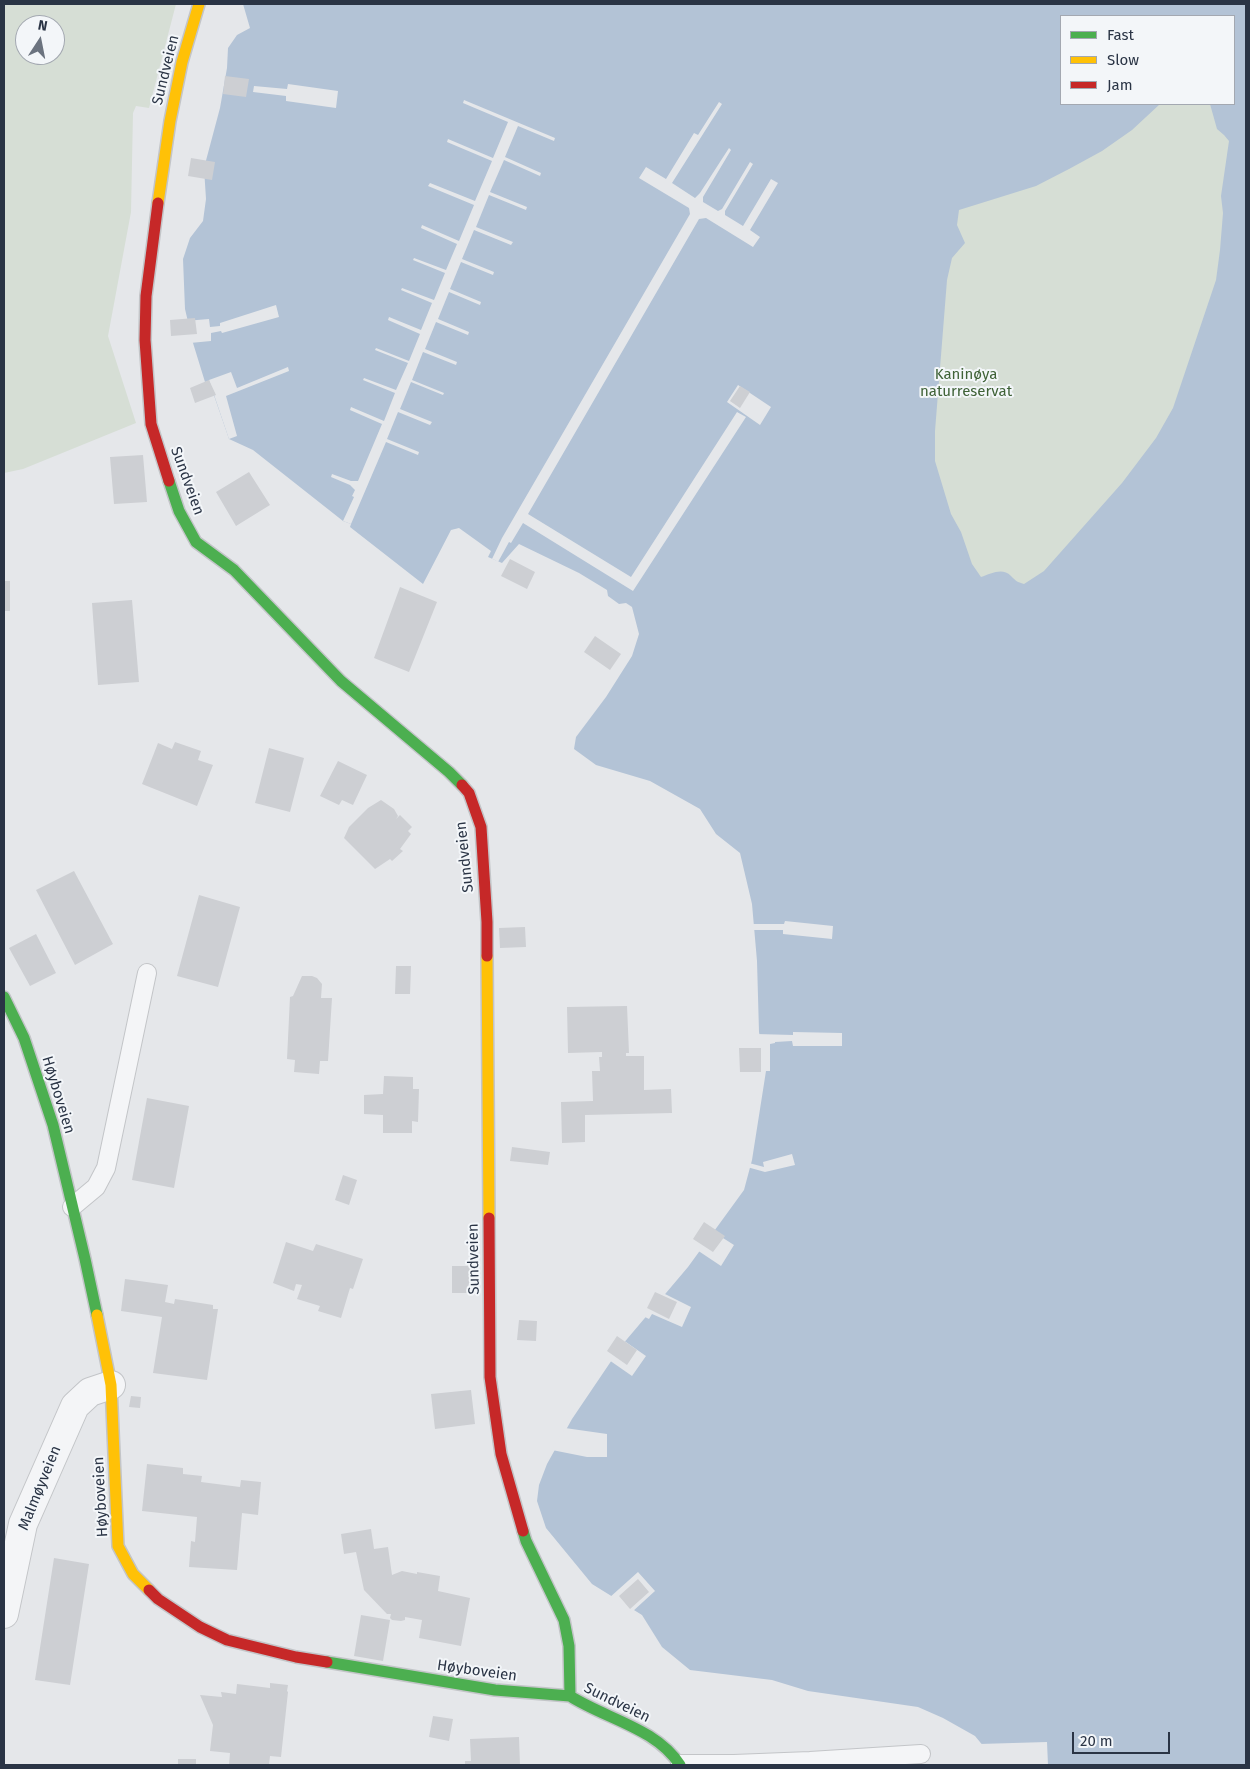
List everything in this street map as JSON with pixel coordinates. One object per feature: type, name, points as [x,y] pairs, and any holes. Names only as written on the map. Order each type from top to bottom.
[{"type":"street","name":"Sundveien","points":[[199,4],[182,62],[170,121],[147,286],[144,340],[151,424],[179,511],[196,542],[234,570],[341,681],[450,772],[469,793],[480,827],[487,922],[490,1377],[501,1454],[526,1541],[564,1620],[569,1646],[570,1696],[598,1712],[649,1736],[668,1748],[680,1765]]},
{"type":"street","name":"Høyboveien","points":[[4,997],[24,1038],[36,1070],[53,1125],[85,1259],[111,1386],[118,1546],[133,1574],[158,1599],[200,1627],[227,1640],[296,1657],[495,1690],[570,1696]]},
{"type":"street","name":"Malmøyveien","points":[[4,1614],[23,1524],[75,1406],[90,1392],[111,1386]]},
{"type":"lane","points":[[72,1207],[96,1187],[106,1168],[148,973]]},
{"type":"lane","points":[[680,1765],[810,1762],[921,1754]]},
{"type":"green space","points":[[4,4],[176,4],[149,108],[136,106],[133,113],[131,212],[108,336],[136,423],[23,469],[4,473]]},
{"type":"green space","name":"Kaninøya naturreservat","points":[[1246,4],[1246,705],[1068,803],[745,93],[930,10]]},
{"type":"water","points":[[243,4],[1246,4],[1246,1765],[999,1765],[975,1736],[943,1718],[918,1707],[808,1691],[772,1680],[690,1670],[662,1647],[642,1615],[592,1584],[546,1528],[537,1501],[539,1485],[547,1464],[572,1419],[622,1345],[688,1267],[744,1190],[752,1160],[766,1071],[759,1032],[757,961],[752,904],[740,853],[716,834],[700,809],[650,781],[596,765],[574,749],[576,737],[606,697],[632,656],[639,634],[632,607],[626,603],[619,604],[608,596],[607,590],[579,573],[519,544],[502,563],[488,557],[491,551],[459,528],[451,530],[423,584],[350,527],[351,524],[343,521],[253,450],[229,439],[209,381],[205,382],[193,343],[185,309],[183,259],[190,238],[203,221],[206,199],[204,168],[220,108],[227,68],[228,48],[237,35],[250,28]],"holes":[[[1060,15],[1235,15],[1235,105],[1210,105],[1217,129],[1229,141],[1221,196],[1223,213],[1216,280],[1173,408],[1156,438],[1122,483],[1044,571],[1024,584],[1004,572],[996,572],[981,577],[972,564],[961,532],[951,514],[935,461],[935,431],[947,280],[952,258],[965,243],[957,225],[959,210],[1036,186],[1069,169],[1102,151],[1132,130],[1159,105],[1060,105]]]},
{"type":"pier","points":[[288,84],[338,91],[336,108],[286,101],[286,96],[253,92],[254,86],[287,89]]},
{"type":"pier","points":[[464,100],[555,138],[554,141],[518,126],[505,157],[541,173],[540,176],[504,160],[490,192],[527,207],[526,210],[489,195],[476,227],[513,242],[511,245],[474,230],[462,259],[494,272],[493,275],[461,262],[450,289],[481,302],[480,305],[449,292],[438,319],[469,332],[468,335],[436,322],[425,349],[457,362],[456,365],[423,352],[412,380],[444,393],[443,395],[411,382],[400,409],[432,422],[430,425],[398,412],[387,439],[419,452],[418,455],[386,442],[351,524],[343,521],[354,497],[352,496],[355,490],[350,485],[331,477],[332,474],[351,481],[358,481],[382,424],[350,410],[351,407],[384,421],[395,393],[363,380],[364,378],[396,390],[408,363],[375,350],[376,348],[409,361],[420,334],[388,320],[389,317],[421,330],[432,303],[401,290],[402,288],[434,300],[445,273],[413,260],[414,258],[446,270],[457,244],[421,228],[422,225],[459,241],[474,205],[428,186],[430,183],[475,201],[492,161],[447,142],[448,139],[493,158],[508,122],[463,103]]},
{"type":"pier","points":[[719,102],[722,104],[672,183],[695,198],[729,148],[731,150],[703,197],[703,202],[718,211],[722,209],[750,162],[753,164],[725,211],[725,215],[743,226],[771,179],[778,183],[750,230],[760,237],[753,247],[706,218],[699,219],[528,514],[631,577],[737,412],[746,417],[633,591],[523,523],[511,543],[509,542],[498,562],[492,559],[502,538],[690,214],[689,208],[639,178],[646,167],[666,179],[694,133],[698,135]]},
{"type":"pier","points":[[276,305],[279,317],[222,333],[221,331],[211,333],[211,341],[190,343],[185,321],[209,319],[210,327],[220,326],[220,323]]},
{"type":"pier","points":[[288,367],[289,371],[226,396],[237,436],[229,439],[209,380],[231,372],[237,388]]},
{"type":"pier","points":[[738,385],[771,407],[760,425],[727,402]]},
{"type":"pier","points":[[785,921],[833,926],[832,939],[783,934],[783,930],[752,930],[752,924],[784,924]]},
{"type":"pier","points":[[793,1032],[842,1033],[842,1046],[793,1046],[792,1041],[775,1042],[770,1044],[770,1071],[763,1071],[756,1034],[793,1035]]},
{"type":"pier","points":[[792,1154],[795,1165],[765,1172],[747,1167],[749,1163],[764,1167],[763,1162]]},
{"type":"pier","points":[[712,1231],[734,1245],[721,1266],[697,1250]]},
{"type":"pier","points":[[663,1293],[691,1307],[682,1327],[652,1314],[649,1319],[643,1316]]},
{"type":"pier","points":[[623,1340],[646,1356],[632,1376],[609,1360]]},
{"type":"pier","points":[[565,1428],[607,1434],[607,1457],[587,1457],[552,1450]]},
{"type":"pier","points":[[638,1572],[655,1591],[632,1612],[609,1598]]},
{"type":"pier","points":[[1047,1742],[1048,1765],[997,1765],[979,1744]]},
{"type":"building","points":[[225,76],[249,79],[246,97],[223,94]]},
{"type":"building","points":[[191,158],[215,162],[212,180],[188,176]]},
{"type":"building","points":[[195,318],[197,334],[171,336],[170,320]]},
{"type":"building","points":[[209,380],[216,395],[195,403],[190,388]]},
{"type":"building","points":[[740,386],[750,392],[740,408],[730,401]]},
{"type":"building","points":[[143,455],[147,502],[114,504],[110,457]]},
{"type":"building","points":[[249,472],[270,505],[236,526],[216,492]]},
{"type":"building","points":[[510,559],[535,572],[527,589],[501,576]]},
{"type":"building","points":[[4,581],[10,581],[10,611],[4,611]]},
{"type":"building","points":[[400,587],[437,602],[409,672],[374,658]]},
{"type":"building","points":[[132,600],[139,682],[98,685],[92,603]]},
{"type":"building","points":[[595,636],[621,654],[610,670],[584,652]]},
{"type":"building","points":[[175,742],[201,751],[198,760],[213,765],[197,806],[142,784],[158,743],[172,749]]},
{"type":"building","points":[[269,748],[304,758],[290,812],[255,803]]},
{"type":"building","points":[[338,761],[367,775],[353,805],[342,800],[339,805],[320,796]]},
{"type":"building","points":[[381,800],[394,809],[398,816],[396,819],[400,815],[412,827],[408,831],[411,834],[400,849],[403,851],[392,861],[390,859],[375,869],[344,838],[349,827],[368,808]]},
{"type":"building","points":[[74,871],[113,944],[75,965],[36,890]]},
{"type":"building","points":[[199,895],[240,907],[218,987],[177,976]]},
{"type":"building","points":[[525,927],[526,947],[500,948],[499,928]]},
{"type":"building","points":[[36,934],[56,973],[30,986],[9,948]]},
{"type":"building","points":[[396,966],[411,966],[410,994],[395,994]]},
{"type":"building","points":[[302,976],[317,978],[322,984],[321,998],[332,998],[328,1061],[320,1061],[319,1074],[294,1072],[295,1060],[287,1059],[290,997],[293,996]]},
{"type":"building","points":[[627,1006],[629,1053],[626,1053],[626,1056],[644,1056],[644,1090],[671,1089],[672,1113],[585,1115],[585,1142],[562,1143],[561,1102],[593,1101],[592,1071],[600,1071],[599,1057],[602,1057],[602,1052],[568,1053],[567,1007]]},
{"type":"building","points":[[739,1048],[761,1048],[761,1072],[740,1072]]},
{"type":"building","points":[[384,1076],[413,1077],[413,1089],[419,1089],[418,1122],[412,1121],[412,1133],[383,1133],[383,1115],[364,1114],[364,1095],[383,1094]]},
{"type":"building","points":[[147,1098],[189,1106],[174,1188],[132,1180]]},
{"type":"building","points":[[512,1147],[550,1152],[548,1165],[510,1161]]},
{"type":"building","points":[[343,1175],[357,1180],[349,1205],[335,1200]]},
{"type":"building","points":[[704,1222],[725,1236],[713,1252],[693,1239]]},
{"type":"building","points":[[286,1242],[313,1251],[316,1244],[363,1259],[353,1289],[350,1288],[341,1318],[318,1311],[320,1306],[297,1299],[302,1285],[296,1284],[294,1291],[273,1283]]},
{"type":"building","points":[[452,1266],[476,1266],[476,1293],[452,1293]]},
{"type":"building","points":[[125,1279],[168,1285],[165,1302],[174,1304],[175,1299],[213,1305],[213,1309],[218,1309],[207,1380],[153,1373],[162,1317],[121,1311]]},
{"type":"building","points":[[655,1292],[677,1302],[669,1319],[647,1308]]},
{"type":"building","points":[[519,1320],[537,1321],[536,1341],[517,1340]]},
{"type":"building","points":[[617,1336],[637,1350],[627,1365],[607,1351]]},
{"type":"building","points":[[471,1390],[475,1424],[435,1429],[431,1394]]},
{"type":"building","points":[[131,1396],[141,1397],[140,1408],[129,1407]]},
{"type":"building","points":[[147,1464],[183,1468],[183,1474],[202,1476],[201,1482],[240,1487],[241,1480],[261,1482],[258,1515],[242,1513],[237,1570],[189,1567],[191,1541],[195,1542],[197,1517],[142,1511]]},
{"type":"building","points":[[371,1529],[374,1549],[388,1547],[392,1575],[402,1571],[440,1576],[438,1591],[470,1598],[461,1646],[419,1638],[422,1620],[405,1617],[405,1620],[401,1621],[392,1620],[390,1618],[391,1614],[387,1614],[364,1590],[356,1552],[344,1554],[341,1534]]},
{"type":"building","points":[[54,1558],[89,1564],[70,1685],[35,1680]]},
{"type":"building","points":[[638,1579],[649,1592],[630,1609],[619,1596]]},
{"type":"building","points":[[361,1615],[390,1620],[383,1661],[354,1656]]},
{"type":"building","points":[[270,1683],[288,1685],[281,1757],[270,1756],[269,1765],[229,1765],[230,1753],[210,1751],[213,1725],[200,1695],[222,1697],[221,1692],[236,1694],[237,1684],[270,1688]]},
{"type":"building","points":[[433,1716],[453,1719],[449,1741],[429,1737]]},
{"type":"building","points":[[519,1737],[520,1765],[465,1765],[465,1761],[471,1761],[470,1739]]},
{"type":"building","points":[[178,1759],[196,1759],[196,1765],[178,1765]]},
{"type":"traffic: fast","points":[[169,481],[179,511],[196,542],[234,570],[341,681],[462,785]]},
{"type":"traffic: fast","points":[[4,997],[24,1038],[53,1125],[97,1315]]},
{"type":"traffic: fast","points":[[523,1531],[564,1620],[569,1646],[570,1696],[644,1733],[670,1752],[680,1765]]},
{"type":"traffic: fast","points":[[327,1662],[495,1690],[570,1696]]},
{"type":"traffic: slow","points":[[158,203],[170,121],[182,62],[199,4]]},
{"type":"traffic: slow","points":[[487,956],[489,1218]]},
{"type":"traffic: slow","points":[[97,1315],[111,1385],[118,1546],[133,1574],[149,1590]]},
{"type":"traffic: jam","points":[[158,203],[146,296],[145,340],[151,424],[169,481]]},
{"type":"traffic: jam","points":[[462,785],[469,793],[481,827],[487,922],[487,956]]},
{"type":"traffic: jam","points":[[489,1218],[490,1377],[501,1454],[523,1531]]},
{"type":"traffic: jam","points":[[149,1590],[158,1599],[200,1627],[227,1640],[296,1657],[327,1662]]}]
